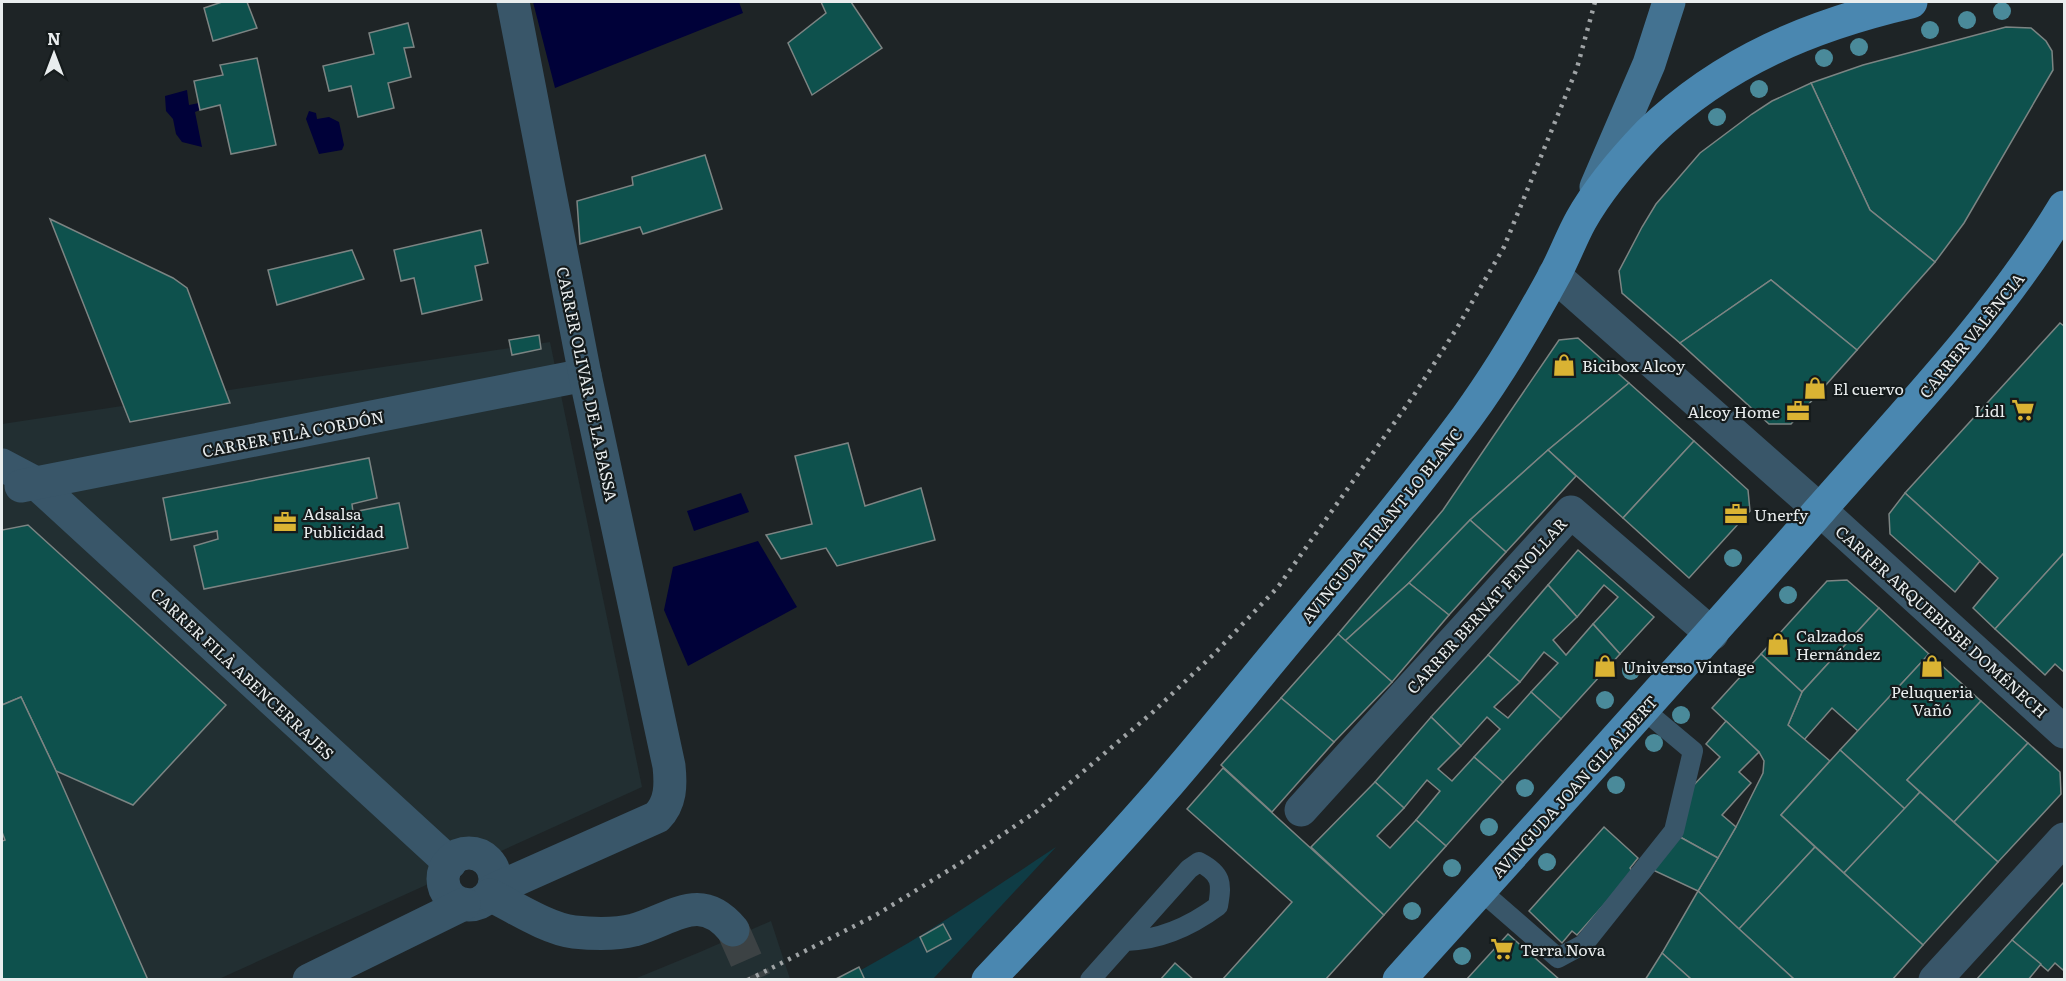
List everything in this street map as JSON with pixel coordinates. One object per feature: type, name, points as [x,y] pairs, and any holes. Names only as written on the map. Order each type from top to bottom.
[{"type":"main road","points":[[1582,218],[1627,157],[1651,132],[1683,104],[1749,59],[1797,36],[1872,11],[1911,2]]},
{"type":"main road","name":"CARRER VALÈNCIA","points":[[1820,510],[1926,391],[2001,301],[2064,207]]},
{"type":"main road","name":"AVINGUDA TIRANT LO BLANC","points":[[988,980],[1162,790],[1412,492],[1470,413],[1554,275],[1582,218]]},
{"type":"main road","name":"AVINGUDA JOAN GIL ALBERT","points":[[1399,980],[1644,710],[1820,510]]},
{"type":"street","name":"CARRER OLIVAR DE LA BASSA","points":[[309,980],[482,896],[657,818],[668,801],[671,785],[669,766],[585,375],[513,2]]},
{"type":"street","name":"AVINGUDA TIRANT LO BLANC","points":[[1582,218],[1649,64],[1669,2]]},
{"type":"street","name":"CARRER ARQUEBISBE DOMÉNECH","points":[[1554,275],[1820,510],[2064,732]]},
{"type":"street","name":"CARRER FILÀ CORDÓN","points":[[2,490],[585,375]]},
{"type":"street","name":"CARRER FILÀ ABENCERRAJES","points":[[2,465],[36,483],[450,863]]},
{"type":"street","name":"CARRER BERNAT FENOLLAR","points":[[1300,810],[1570,512],[1712,634]]},
{"type":"street","points":[[1935,980],[2064,839]]},
{"type":"street","points":[[482,896],[495,875],[493,868],[483,858],[469,854],[455,858],[445,870],[443,879],[449,896],[456,902],[482,896],[571,932],[608,934],[633,930],[688,910],[704,910],[718,914],[733,930]]},
{"type":"lane","points":[[1480,890],[1558,958],[1584,944],[1674,831],[1693,751],[1644,710]]},
{"type":"lane","points":[[1090,980],[1189,869],[1199,862],[1212,869],[1221,887],[1218,906],[1198,921],[1175,931],[1144,940],[1126,941]]},
{"type":"shaded area","points":[[533,2],[739,2],[743,13],[555,88]]},
{"type":"shaded area","points":[[187,90],[189,105],[199,103],[200,110],[195,112],[202,147],[182,142],[176,134],[173,119],[166,111],[165,96]]},
{"type":"shaded area","points":[[309,111],[316,113],[317,119],[329,117],[339,122],[344,145],[342,150],[319,154],[306,119]]},
{"type":"shaded area","points":[[550,342],[642,787],[219,979],[2,980],[2,424]]},
{"type":"shaded area","points":[[741,493],[749,512],[694,531],[687,511]]},
{"type":"shaded area","points":[[758,541],[797,607],[688,666],[664,610],[673,567]]},
{"type":"shaded area","points":[[1056,847],[933,979],[842,980],[924,933]]},
{"type":"shaded area","points":[[771,921],[790,979],[632,980],[700,952]]},
{"type":"building","points":[[222,2],[247,2],[257,28],[213,41],[204,8]]},
{"type":"building","points":[[821,2],[851,2],[882,48],[812,95],[788,43],[826,13]]},
{"type":"building","points":[[408,23],[414,47],[404,48],[411,77],[388,83],[394,108],[358,117],[351,86],[329,91],[323,66],[374,54],[369,33]]},
{"type":"building","points":[[2006,27],[2031,28],[2046,41],[2052,51],[2053,70],[1964,223],[1935,262],[1870,210],[1811,83],[1863,65]]},
{"type":"building","points":[[257,58],[276,145],[231,154],[220,105],[200,110],[194,81],[223,75],[220,65]]},
{"type":"building","points":[[1811,83],[1870,210],[1935,262],[1857,350],[1771,280],[1680,343],[1622,293],[1619,271],[1656,204],[1700,153],[1772,101]]},
{"type":"building","points":[[705,155],[722,209],[643,234],[640,227],[580,244],[577,201],[633,185],[632,177]]},
{"type":"building","points":[[50,219],[173,278],[187,288],[230,403],[130,422]]},
{"type":"building","points":[[481,230],[488,263],[475,266],[482,300],[422,314],[414,278],[401,281],[394,250]]},
{"type":"building","points":[[352,250],[364,279],[277,305],[268,270]]},
{"type":"building","points":[[1771,280],[1857,350],[1791,424],[1769,424],[1680,343]]},
{"type":"building","name":"Lidl","points":[[2060,323],[2064,326],[2064,553],[1995,629],[1973,608],[1998,578],[1905,493]]},
{"type":"building","points":[[539,335],[541,349],[512,355],[509,340]]},
{"type":"building","points":[[1578,338],[1629,383],[1548,450],[1470,520],[1409,583],[1345,641],[1338,634],[1443,510],[1559,340]]},
{"type":"building","points":[[1629,383],[1694,441],[1623,518],[1548,450]]},
{"type":"building","points":[[1694,441],[1748,490],[1750,511],[1689,578],[1623,518]]},
{"type":"building","points":[[848,443],[865,506],[921,488],[935,540],[837,566],[826,548],[781,559],[766,535],[812,524],[795,456]]},
{"type":"building","points":[[1548,450],[1576,476],[1506,552],[1470,520]]},
{"type":"building","name":"Adsalsa Publicidad","points":[[369,458],[377,498],[352,504],[353,512],[399,503],[408,548],[204,589],[194,546],[218,539],[217,531],[171,540],[163,498]]},
{"type":"building","points":[[1905,493],[1980,561],[1955,592],[1890,534],[1889,514]]},
{"type":"building","points":[[1470,520],[1506,552],[1449,615],[1409,583]]},
{"type":"building","points":[[28,525],[226,705],[133,805],[56,771],[21,697],[2,705],[2,530]]},
{"type":"building","points":[[1578,550],[1654,617],[1620,654],[1593,624],[1618,597],[1604,585],[1577,617],[1548,585]]},
{"type":"building","points":[[2064,553],[2064,672],[2055,664],[2045,675],[1995,629]]},
{"type":"building","points":[[1847,580],[1879,608],[1802,692],[1761,654],[1827,581]]},
{"type":"building","points":[[1409,583],[1449,615],[1392,682],[1345,641]]},
{"type":"building","points":[[1548,585],[1577,617],[1553,640],[1566,655],[1593,624],[1620,654],[1561,719],[1531,692],[1558,663],[1544,652],[1520,682],[1488,655]]},
{"type":"building","points":[[1879,608],[1929,654],[1858,731],[1832,708],[1804,740],[1788,725],[1802,692]]},
{"type":"building","points":[[1338,634],[1392,682],[1334,742],[1281,698]]},
{"type":"building","points":[[1761,654],[1802,692],[1788,725],[1830,761],[1781,815],[1815,847],[1739,929],[1698,891],[1736,827],[1763,773],[1764,761],[1759,752],[1712,708]]},
{"type":"building","points":[[1929,654],[1981,701],[1907,780],[1920,792],[1905,809],[1840,750]]},
{"type":"building","points":[[1488,655],[1520,682],[1494,707],[1508,718],[1531,692],[1561,719],[1503,782],[1474,757],[1500,729],[1487,717],[1461,746],[1431,717]]},
{"type":"building","points":[[21,697],[148,980],[2,980],[2,841],[5,840],[2,832],[2,705]]},
{"type":"building","points":[[1281,698],[1334,742],[1272,812],[1221,765]]},
{"type":"building","points":[[1981,701],[2028,743],[1954,822],[1907,780]]},
{"type":"building","points":[[1431,717],[1461,746],[1438,769],[1452,781],[1474,757],[1503,782],[1446,846],[1416,820],[1440,791],[1427,780],[1404,808],[1375,782]]},
{"type":"building","points":[[1726,721],[1759,752],[1739,772],[1751,783],[1722,815],[1736,827],[1718,858],[1680,837],[1691,788],[1720,757],[1706,744]]},
{"type":"building","points":[[2028,743],[2060,772],[2061,794],[1998,862],[1954,822]]},
{"type":"building","points":[[1840,750],[1905,809],[1844,873],[1781,815]]},
{"type":"building","points":[[1223,768],[1384,915],[1325,980],[1222,980],[1292,902],[1187,809]]},
{"type":"building","points":[[1375,782],[1404,808],[1377,836],[1390,848],[1416,820],[1446,846],[1384,915],[1311,847]]},
{"type":"building","points":[[1920,792],[1998,862],[1923,945],[1844,873]]},
{"type":"building","points":[[1604,827],[1638,858],[1630,868],[1633,872],[1577,935],[1572,931],[1562,943],[1529,911]]},
{"type":"building","points":[[1680,837],[1718,858],[1698,891],[1653,870]]},
{"type":"building","points":[[1815,847],[1923,945],[1892,980],[1795,980],[1739,929]]},
{"type":"building","points":[[2064,882],[2064,968],[2063,970],[2055,963],[2048,971],[2012,940]]},
{"type":"building","points":[[1698,891],[1795,980],[1692,980],[1662,953]]},
{"type":"building","points":[[943,924],[951,939],[927,952],[920,937]]},
{"type":"building","points":[[1508,934],[1560,980],[1466,980]]},
{"type":"building","points":[[2012,940],[2041,964],[2028,980],[1976,980]]},
{"type":"building","points":[[1662,953],[1692,980],[1645,980]]},
{"type":"building","points":[[1175,963],[1194,980],[1160,980]]},
{"type":"building","points":[[859,967],[865,980],[834,980]]},
{"type":"tunnel","points":[[733,930],[755,980]]},
{"type":"railway","points":[[748,980],[876,915],[962,862],[1037,811],[1153,712],[1214,654],[1278,587],[1414,395],[1457,328],[1504,247],[1577,68],[1595,2]]},
{"type":"place","name":"Bicibox Alcoy","points":[[1564,365]]},
{"type":"place","name":"El cuervo","points":[[1815,388]]},
{"type":"place","name":"Lidl","points":[[2023,410]]},
{"type":"place","name":"Alcoy Home","points":[[1798,411]]},
{"type":"place","name":"Unerfy","points":[[1736,514]]},
{"type":"place","name":"Adsalsa Publicidad","points":[[285,522]]},
{"type":"place","name":"Calzados Hernández","points":[[1778,644]]},
{"type":"place","name":"Universo Vintage","points":[[1605,666]]},
{"type":"place","name":"Peluqueria Vañó","points":[[1932,666]]},
{"type":"place","name":"Terra Nova","points":[[1502,949]]}]
